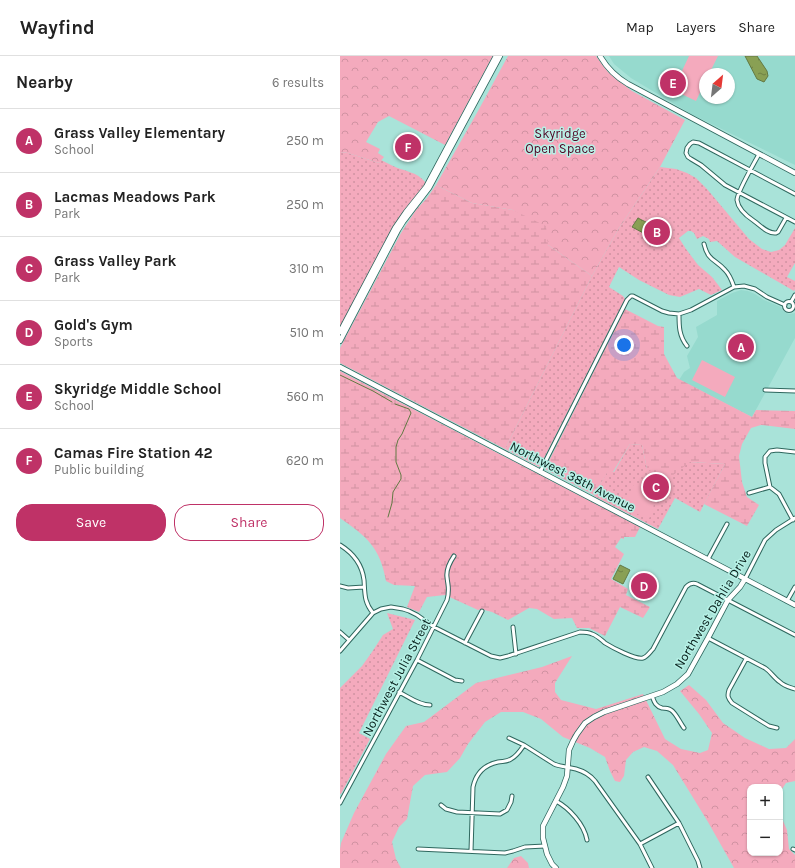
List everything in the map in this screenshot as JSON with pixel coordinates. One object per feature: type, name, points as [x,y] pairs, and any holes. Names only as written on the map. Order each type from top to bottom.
[{"type":"street","points":[[340,332],[395,228],[426,187],[496,56]]},
{"type":"street","points":[[340,341],[398,230],[430,188],[500,56]]},
{"type":"street","points":[[600,56],[618,78],[795,173]]},
{"type":"street","points":[[795,194],[699,143],[693,142],[688,148],[686,153],[688,156],[701,164],[725,185],[795,222]]},
{"type":"street","points":[[759,154],[739,192],[737,200],[745,214],[770,233],[778,232],[786,218]]},
{"type":"street","points":[[704,244],[711,259],[729,274],[734,287]]},
{"type":"street","points":[[540,472],[628,298],[633,296],[662,311],[679,314],[691,310],[734,287],[744,286],[750,287],[785,305],[786,310],[790,311],[793,308],[794,306],[791,302]]},
{"type":"street","points":[[785,305],[787,302],[791,302],[795,295]]},
{"type":"street","points":[[679,314],[679,327],[682,341],[687,346]]},
{"type":"street","name":"Northwest 38th Avenue","points":[[340,367],[795,605]]},
{"type":"street","points":[[765,390],[795,391]]},
{"type":"street","points":[[794,519],[779,494],[770,487],[765,457],[770,451],[777,450],[795,452]]},
{"type":"street","points":[[749,493],[770,487]]},
{"type":"street","name":"Northwest Dahlia Drive","points":[[556,868],[549,860],[543,838],[543,826],[563,787],[567,776],[569,750],[577,734],[585,723],[594,717],[604,712],[652,696],[671,688],[682,680],[692,667],[728,600],[740,587],[765,540],[776,530],[794,519]]},
{"type":"street","points":[[708,559],[727,524]]},
{"type":"street","points":[[340,545],[350,552],[362,569],[365,600],[373,613]]},
{"type":"street","name":"Northwest Julia Street","points":[[340,803],[448,600],[449,593],[447,573],[454,556]]},
{"type":"street","points":[[340,651],[373,613],[390,607],[403,609],[417,615],[434,627],[491,656],[500,658],[573,634],[586,632],[598,637],[605,643],[631,656],[644,658],[653,649],[686,587],[691,583],[697,584],[795,635]]},
{"type":"street","points":[[340,586],[348,588],[364,587]]},
{"type":"street","points":[[787,601],[795,587]]},
{"type":"street","points":[[465,643],[482,611]]},
{"type":"street","points":[[513,627],[516,654]]},
{"type":"street","points":[[340,632],[349,640]]},
{"type":"street","points":[[708,638],[770,671],[779,682],[795,689]]},
{"type":"street","points":[[746,659],[729,690],[727,695],[728,698],[732,703],[757,719],[769,726],[777,728]]},
{"type":"street","points":[[417,660],[455,680],[462,681]]},
{"type":"street","points":[[399,692],[420,703],[430,704]]},
{"type":"street","points":[[652,696],[658,706],[670,709],[684,728]]},
{"type":"street","points":[[509,738],[554,764],[568,768],[575,768],[590,776],[640,844],[652,868]]},
{"type":"street","points":[[471,851],[473,788],[477,775],[483,769],[491,765],[498,762],[506,762],[511,759],[517,755],[524,746]]},
{"type":"street","points":[[648,777],[679,823],[700,868]]},
{"type":"street","points":[[441,805],[452,812],[500,814],[507,810],[512,796]]},
{"type":"street","points":[[556,801],[569,809],[584,829],[587,840]]},
{"type":"street","points":[[640,844],[679,823]]},
{"type":"street","points":[[418,849],[505,853],[525,847],[545,846]]},
{"type":"shaded area","points":[[609,56],[795,56],[795,165],[691,114],[631,78],[614,64]]},
{"type":"shaded area","points":[[741,290],[748,291],[781,307],[783,311],[789,314],[795,313],[795,338],[752,417],[679,380],[684,372],[690,368],[687,356],[698,337],[696,327],[717,315],[717,301]]},
{"type":"green space","points":[[340,56],[493,56],[445,145],[389,116],[378,122],[366,142],[380,149],[378,153],[384,157],[379,163],[348,153],[340,152]]},
{"type":"green space","name":"Skyridge Open Space","points":[[508,56],[596,56],[608,72],[632,91],[685,120],[660,167],[619,228],[592,276],[548,245],[513,210],[472,203],[436,185]]},
{"type":"green space","points":[[689,56],[718,56],[712,68],[699,68],[699,95],[696,101],[673,90]]},
{"type":"green space","points":[[340,152],[348,153],[379,163],[381,160],[418,176],[425,182],[425,185],[415,198],[340,327]]},
{"type":"green space","points":[[660,167],[676,169],[696,178],[749,239],[762,249],[771,252],[779,250],[785,245],[795,228],[795,263],[787,277],[795,281],[795,289],[794,291],[735,257],[717,241],[710,242],[709,239],[703,236],[697,239],[691,231],[688,231],[679,238],[698,265],[712,277],[722,290],[711,295],[699,289],[680,297],[669,295],[639,280],[619,267],[609,287],[625,299],[539,467],[505,449],[592,276],[619,228]]},
{"type":"green space","points":[[436,185],[472,203],[513,210],[546,226],[548,245],[592,276],[505,449],[340,363],[340,348],[401,233],[416,210]]},
{"type":"green space","points":[[625,309],[658,326],[664,327],[664,354],[677,378],[752,417],[756,410],[795,411],[795,429],[761,425],[751,428],[742,444],[739,456],[742,482],[747,497],[759,505],[747,526],[704,504],[725,464],[690,462],[668,479],[647,469],[642,445],[630,444],[613,472],[608,471],[594,495],[545,469]]},
{"type":"green space","points":[[702,360],[735,377],[725,397],[692,380]]},
{"type":"green space","points":[[340,371],[640,527],[635,537],[624,537],[624,539],[621,538],[615,547],[624,554],[611,579],[628,589],[626,595],[650,607],[643,618],[620,607],[605,636],[589,628],[577,628],[572,618],[554,619],[537,609],[529,608],[508,620],[492,612],[481,609],[478,610],[445,595],[427,597],[419,612],[407,607],[415,586],[394,585],[386,581],[380,559],[371,544],[358,531],[340,518]]},
{"type":"green space","points":[[630,444],[642,445],[647,469],[690,462],[725,464],[700,512],[675,498],[658,529],[594,496],[608,470],[614,472]]},
{"type":"green space","points":[[635,482],[647,488],[653,497],[653,508],[648,520],[629,509],[626,500]]},
{"type":"green space","points":[[387,613],[415,620],[359,733],[370,739],[340,794],[340,688],[362,666],[383,635],[393,629]]},
{"type":"green space","points":[[572,656],[555,683],[555,692],[561,700],[596,709],[643,694],[665,739],[681,749],[700,753],[708,750],[712,733],[680,691],[689,685],[706,700],[723,723],[745,738],[769,749],[786,748],[795,739],[795,781],[786,783],[783,788],[783,784],[747,784],[747,856],[783,856],[783,821],[787,830],[789,849],[795,855],[795,868],[734,868],[673,765],[657,751],[644,747],[633,752],[626,760],[624,776],[620,782],[615,781],[605,757],[590,748],[563,737],[541,719],[523,712],[501,712],[485,722],[468,744],[460,758],[447,772],[425,775],[413,786],[407,819],[399,827],[392,842],[396,859],[401,868],[340,868],[341,843],[354,813],[386,754],[406,726],[424,722],[476,683],[542,667]]},
{"type":"green space","points":[[521,856],[528,863],[529,868],[507,868],[514,858]]},
{"type":"water","points":[[745,56],[757,56],[767,71],[768,76],[764,82],[757,79]]},
{"type":"water","points":[[638,218],[666,234],[664,237],[651,237],[632,227]]},
{"type":"water","points":[[620,565],[630,570],[623,584],[613,579]]},
{"type":"waterway","points":[[340,375],[392,402]]},
{"type":"waterway","points":[[388,517],[393,492],[401,479],[396,462],[396,447],[411,413],[409,409],[395,404]]},
{"type":"place","name":"Skyridge Middle School","points":[[673,83]]},
{"type":"place","name":"Camas Fire Station 42","points":[[408,147]]},
{"type":"place","name":"Lacmas Meadows Park","points":[[657,232]]},
{"type":"place","name":"Grass Valley Elementary","points":[[741,347]]},
{"type":"place","name":"Grass Valley Park","points":[[656,487]]},
{"type":"place","name":"Gold's Gym","points":[[644,586]]}]
